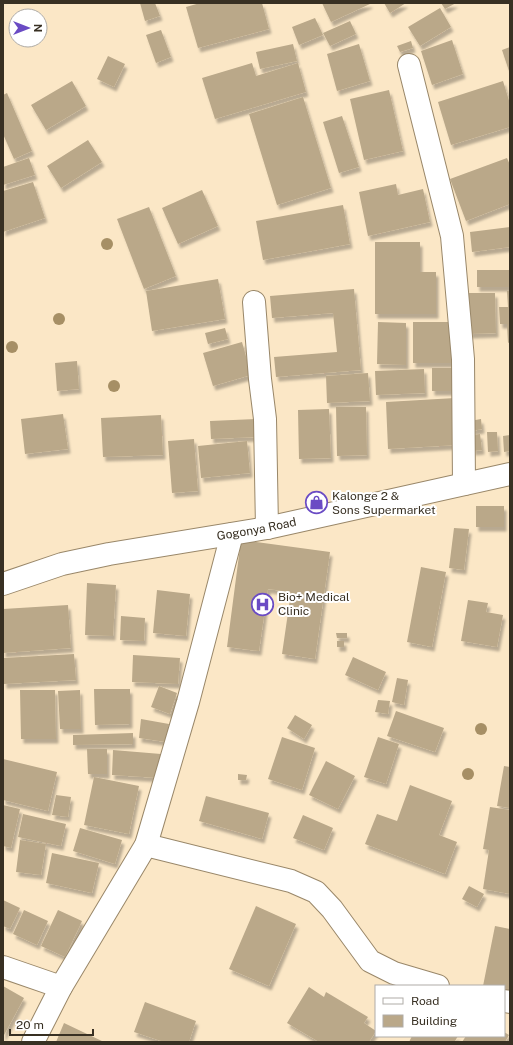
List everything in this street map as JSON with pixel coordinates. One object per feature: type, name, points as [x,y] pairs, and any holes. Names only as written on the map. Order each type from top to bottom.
[{"type":"street","points":[[409,65],[452,236],[462,359],[464,484]]},
{"type":"street","points":[[254,302],[260,379],[265,419],[267,528]]},
{"type":"street","name":"Gogonya Road","points":[[3,584],[62,564],[109,554],[267,528],[510,474]]},
{"type":"street","points":[[33,1042],[61,988],[146,845],[188,702],[232,534]]},
{"type":"street","points":[[146,845],[291,881],[316,892],[332,909],[370,961],[394,973],[435,985]]},
{"type":"street","points":[[3,967],[61,988]]},
{"type":"building","points":[[140,3],[155,3],[160,16],[145,21]]},
{"type":"building","points":[[200,3],[262,3],[269,29],[198,48],[186,7]]},
{"type":"building","points":[[322,3],[370,3],[370,4],[331,22]]},
{"type":"building","points":[[384,3],[406,3],[390,13]]},
{"type":"building","points":[[441,3],[456,3],[445,9]]},
{"type":"building","points":[[440,8],[451,27],[420,46],[408,27]]},
{"type":"building","points":[[315,18],[323,35],[299,45],[292,27]]},
{"type":"building","points":[[350,21],[356,34],[330,46],[323,33]]},
{"type":"building","points":[[161,30],[171,57],[156,63],[146,35]]},
{"type":"building","points":[[452,40],[463,74],[432,85],[421,51]]},
{"type":"building","points":[[411,41],[413,48],[400,52],[397,46]]},
{"type":"building","points":[[293,44],[297,61],[260,69],[256,52]]},
{"type":"building","points":[[359,44],[370,81],[337,91],[327,54]]},
{"type":"building","points":[[510,47],[510,74],[502,50]]},
{"type":"building","points":[[108,56],[125,64],[114,87],[97,79]]},
{"type":"building","points":[[252,63],[256,76],[298,63],[306,92],[215,119],[202,78]]},
{"type":"building","points":[[72,81],[86,106],[46,130],[31,105]]},
{"type":"building","points":[[503,81],[510,104],[510,127],[451,145],[438,102]]},
{"type":"building","points":[[389,90],[403,151],[364,160],[350,99]]},
{"type":"building","points":[[7,93],[32,151],[14,159],[3,134],[3,95]]},
{"type":"building","points":[[303,97],[331,188],[277,205],[249,114]]},
{"type":"building","points":[[342,116],[359,167],[339,173],[323,122]]},
{"type":"building","points":[[88,140],[102,162],[61,188],[47,166]]},
{"type":"building","points":[[29,158],[35,175],[3,185],[3,167]]},
{"type":"building","points":[[507,158],[510,165],[510,204],[466,221],[450,179]]},
{"type":"building","points":[[33,182],[45,218],[3,232],[3,191]]},
{"type":"building","points":[[396,184],[398,195],[423,189],[430,222],[368,236],[359,192]]},
{"type":"building","points":[[202,190],[218,226],[178,244],[162,208]]},
{"type":"building","points":[[343,205],[350,244],[263,260],[256,221]]},
{"type":"building","points":[[149,207],[176,276],[144,289],[117,219]]},
{"type":"building","points":[[510,227],[510,247],[472,252],[470,232]]},
{"type":"building","points":[[375,242],[420,242],[420,272],[436,272],[436,314],[375,314]]},
{"type":"building","points":[[477,270],[510,270],[510,287],[477,287]]},
{"type":"building","points":[[218,279],[225,319],[152,331],[146,291]]},
{"type":"building","points":[[354,289],[361,370],[276,377],[274,357],[337,352],[333,313],[272,318],[270,296]]},
{"type":"building","points":[[507,291],[510,291],[510,342],[508,343],[507,324],[500,324],[499,307],[508,307]]},
{"type":"building","points":[[469,293],[495,293],[496,333],[469,334]]},
{"type":"building","points":[[378,322],[406,323],[406,365],[377,364]]},
{"type":"building","points":[[413,322],[452,322],[452,363],[413,363]]},
{"type":"building","points":[[225,328],[228,339],[208,344],[205,333]]},
{"type":"building","points":[[242,342],[251,375],[213,386],[203,353]]},
{"type":"building","points":[[77,361],[79,389],[57,391],[55,363]]},
{"type":"building","points":[[432,368],[453,368],[453,391],[432,391]]},
{"type":"building","points":[[424,369],[425,393],[376,395],[375,371]]},
{"type":"building","points":[[368,373],[370,401],[327,403],[326,376]]},
{"type":"building","points":[[455,398],[457,445],[388,449],[386,402]]},
{"type":"building","points":[[336,407],[366,407],[367,455],[337,456]]},
{"type":"building","points":[[329,409],[331,458],[299,459],[298,410]]},
{"type":"building","points":[[63,414],[68,449],[25,454],[21,419]]},
{"type":"building","points":[[161,415],[163,455],[103,457],[101,418]]},
{"type":"building","points":[[256,419],[257,437],[211,439],[210,421]]},
{"type":"building","points":[[481,419],[482,429],[472,431],[470,421]]},
{"type":"building","points":[[487,432],[497,432],[498,451],[488,452]]},
{"type":"building","points":[[480,434],[482,450],[473,451],[471,435]]},
{"type":"building","points":[[510,435],[510,451],[504,452],[503,436]]},
{"type":"building","points":[[194,439],[198,491],[172,493],[168,441]]},
{"type":"building","points":[[247,441],[250,473],[201,478],[198,446]]},
{"type":"building","points":[[476,506],[504,506],[504,527],[476,527]]},
{"type":"building","points":[[454,528],[469,529],[464,570],[449,568]]},
{"type":"building","points":[[241,540],[330,552],[315,659],[282,654],[291,592],[268,589],[259,651],[227,647]]},
{"type":"building","points":[[421,567],[446,572],[432,647],[407,642]]},
{"type":"building","points":[[87,583],[116,585],[113,636],[85,635]]},
{"type":"building","points":[[157,590],[190,594],[186,636],[153,633]]},
{"type":"building","points":[[468,600],[488,603],[486,612],[503,615],[497,647],[461,641]]},
{"type":"building","points":[[68,605],[71,648],[3,653],[3,609]]},
{"type":"building","points":[[121,616],[145,618],[144,641],[120,640]]},
{"type":"building","points":[[336,633],[347,633],[347,638],[337,638]]},
{"type":"building","points":[[337,641],[344,641],[344,647],[337,647]]},
{"type":"building","points":[[74,654],[76,680],[4,684],[3,658]]},
{"type":"building","points":[[133,655],[180,658],[178,684],[132,682]]},
{"type":"building","points":[[353,657],[386,672],[378,690],[345,675]]},
{"type":"building","points":[[397,678],[408,680],[404,705],[392,702]]},
{"type":"building","points":[[159,686],[177,693],[170,714],[151,707]]},
{"type":"building","points":[[94,689],[130,689],[130,724],[95,725]]},
{"type":"building","points":[[20,690],[55,690],[56,739],[21,739]]},
{"type":"building","points":[[80,690],[81,729],[60,729],[58,691]]},
{"type":"building","points":[[378,700],[390,701],[388,714],[375,712]]},
{"type":"building","points":[[396,711],[444,728],[435,752],[387,736]]},
{"type":"building","points":[[295,715],[312,725],[304,739],[287,728]]},
{"type":"building","points":[[141,719],[169,724],[166,742],[139,738]]},
{"type":"building","points":[[133,733],[133,744],[73,745],[73,735]]},
{"type":"building","points":[[282,737],[315,748],[302,790],[268,779]]},
{"type":"building","points":[[378,737],[399,744],[386,784],[364,777]]},
{"type":"building","points":[[87,749],[107,749],[107,774],[88,774]]},
{"type":"building","points":[[113,750],[161,754],[159,778],[112,775]]},
{"type":"building","points":[[3,759],[57,772],[48,811],[3,800]]},
{"type":"building","points":[[326,761],[355,776],[338,809],[309,795]]},
{"type":"building","points":[[504,766],[510,767],[510,808],[497,806]]},
{"type":"building","points":[[238,774],[247,775],[246,780],[238,780]]},
{"type":"building","points":[[94,777],[139,786],[129,834],[84,825]]},
{"type":"building","points":[[410,785],[452,801],[439,835],[457,842],[445,874],[365,844],[377,814],[397,821]]},
{"type":"building","points":[[56,795],[71,797],[68,817],[52,815]]},
{"type":"building","points":[[206,796],[269,813],[262,839],[199,821]]},
{"type":"building","points":[[3,805],[20,809],[11,848],[3,846]]},
{"type":"building","points":[[490,807],[510,810],[510,894],[483,889],[489,850],[483,849]]},
{"type":"building","points":[[23,814],[66,824],[61,846],[18,837]]},
{"type":"building","points":[[303,815],[333,828],[324,850],[293,838]]},
{"type":"building","points":[[80,828],[122,840],[115,864],[73,851]]},
{"type":"building","points":[[20,840],[46,844],[41,875],[16,872]]},
{"type":"building","points":[[52,853],[99,863],[92,893],[46,883]]},
{"type":"building","points":[[469,886],[484,894],[477,907],[462,899]]},
{"type":"building","points":[[3,900],[20,908],[10,929],[3,926]]},
{"type":"building","points":[[256,906],[296,924],[269,986],[229,969]]},
{"type":"building","points":[[24,910],[48,921],[37,945],[13,934]]},
{"type":"building","points":[[58,910],[82,921],[65,957],[41,946]]},
{"type":"building","points":[[495,926],[510,929],[510,995],[505,993],[505,985],[483,985]]},
{"type":"building","points":[[3,986],[24,998],[3,1037]]},
{"type":"building","points":[[309,987],[324,997],[326,992],[368,1017],[364,1023],[375,1030],[375,1033],[369,1042],[319,1042],[287,1023]]},
{"type":"building","points":[[145,1002],[196,1021],[189,1042],[164,1042],[134,1032]]},
{"type":"building","points":[[64,1023],[104,1042],[56,1042]]},
{"type":"building","points":[[505,1033],[509,1035],[505,1042],[462,1042],[465,1037],[505,1037]]},
{"type":"building","points":[[412,1037],[457,1037],[455,1041],[457,1042],[409,1042]]},
{"type":"place","name":"Kalonge 2 & Sons Supermarket","points":[[317,503]]},
{"type":"place","name":"Bio+ Medical Clinic","points":[[262,604]]}]
